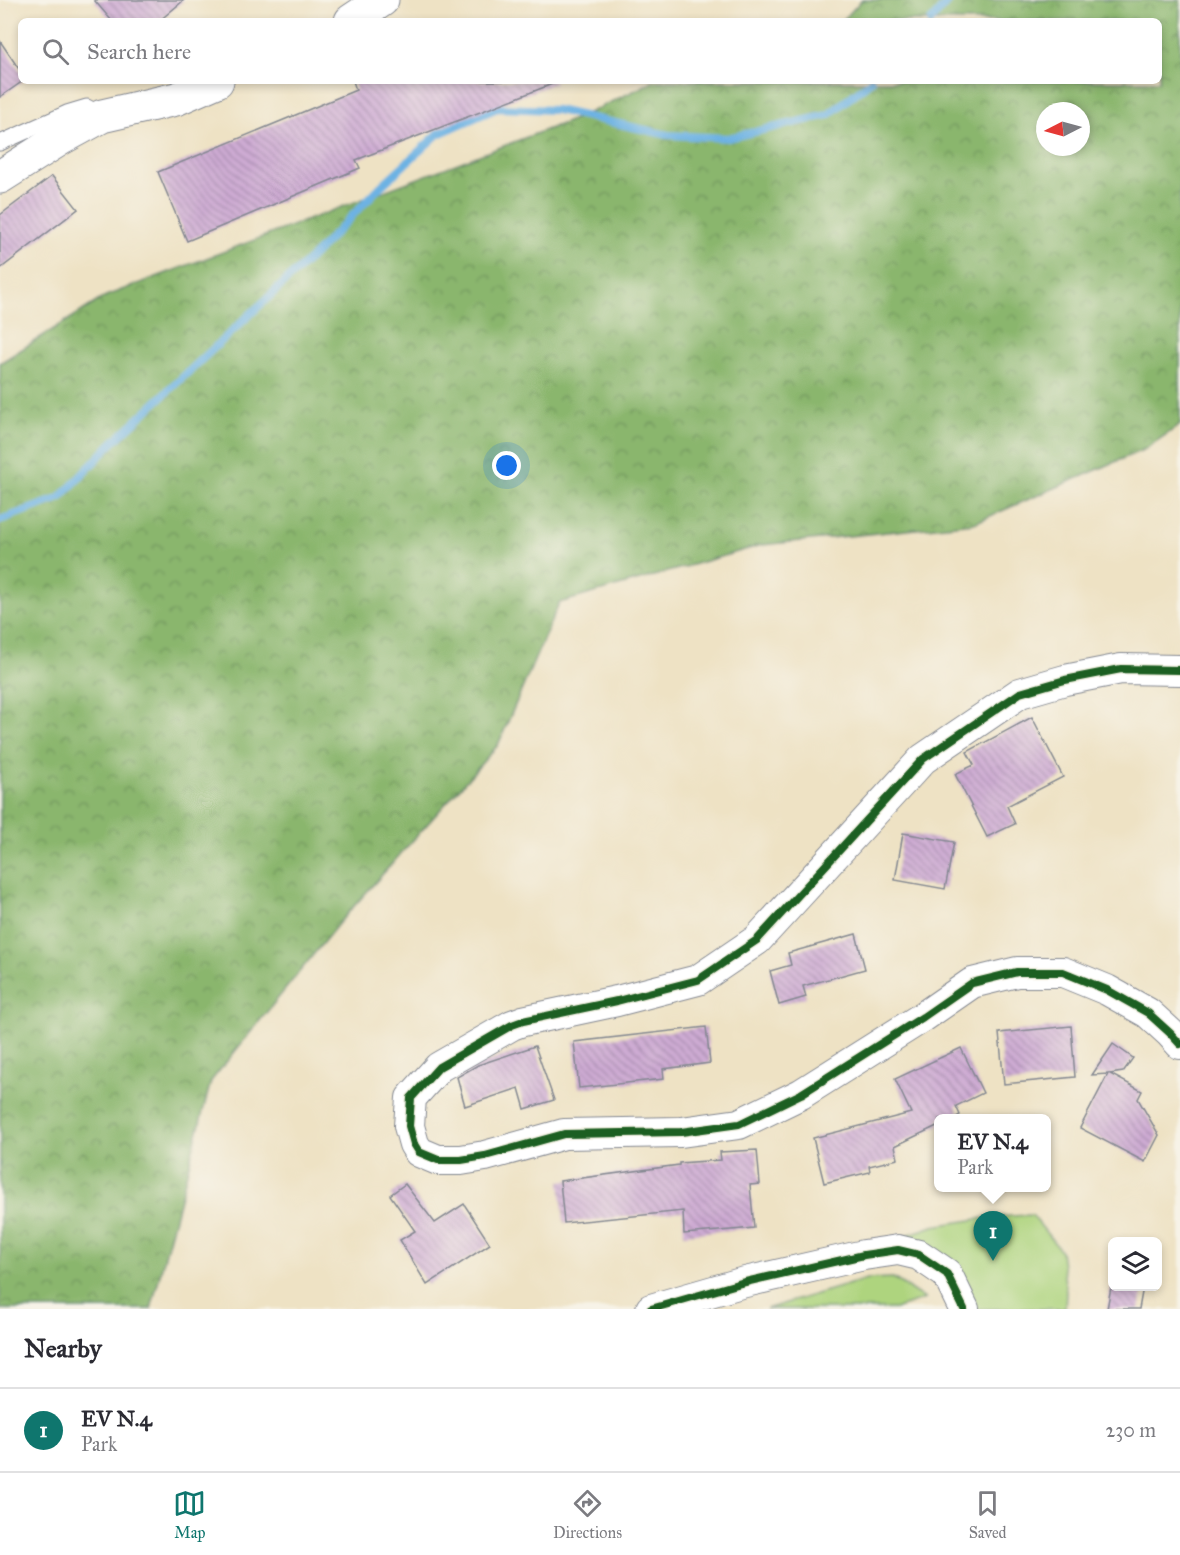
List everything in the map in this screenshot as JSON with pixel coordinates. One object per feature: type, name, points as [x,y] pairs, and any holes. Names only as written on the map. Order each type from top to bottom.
[{"type":"main road","points":[[355,18],[382,0]]},
{"type":"main road","points":[[0,177],[60,139],[102,116],[176,99],[209,84]]},
{"type":"street","points":[[1180,670],[1121,669],[1065,680],[1020,693],[923,759],[757,940],[699,980],[512,1025],[439,1067],[411,1098],[409,1126],[419,1152],[438,1160],[450,1160],[485,1156],[564,1134],[681,1132],[739,1124],[801,1094],[923,1017],[972,983],[1017,972],[1063,972],[1107,990],[1148,1013],[1180,1044]]},
{"type":"street","points":[[651,1309],[741,1283],[864,1255],[898,1250],[919,1255],[947,1274],[964,1309]]},
{"type":"lane","points":[[0,143],[67,113],[87,107],[102,116]]},
{"type":"green space","points":[[862,0],[1180,0],[1180,425],[1145,449],[974,523],[762,545],[559,603],[498,745],[339,923],[211,1081],[151,1309],[0,1309],[0,363],[106,296],[580,117],[648,84],[1162,84],[1162,18],[845,18]]},
{"type":"green space","points":[[1032,1215],[1061,1251],[1066,1292],[1065,1309],[979,1309],[875,1246],[933,1226],[991,1217]]},
{"type":"green space","points":[[893,1278],[925,1299],[895,1309],[766,1309],[867,1279]]},
{"type":"building","points":[[94,0],[184,0],[163,18],[109,18]]},
{"type":"building","points":[[0,41],[18,68],[19,84],[0,97]]},
{"type":"building","points":[[354,84],[552,84],[356,160],[360,168],[187,241],[158,172],[356,90]]},
{"type":"building","points":[[52,176],[78,209],[0,269],[0,215]]},
{"type":"building","points":[[1032,717],[1063,777],[1007,806],[1015,824],[987,837],[955,774],[974,765],[967,752]]},
{"type":"building","points":[[903,833],[954,842],[945,889],[895,880]]},
{"type":"building","points":[[856,934],[865,969],[803,986],[806,997],[779,1005],[770,971],[791,965],[788,953]]},
{"type":"building","points":[[1071,1026],[1075,1077],[1004,1084],[999,1033]]},
{"type":"building","points":[[706,1027],[710,1063],[663,1069],[664,1079],[579,1088],[574,1042]]},
{"type":"building","points":[[1113,1044],[1133,1058],[1123,1072],[1110,1074],[1142,1091],[1138,1099],[1159,1135],[1145,1162],[1080,1128],[1108,1074],[1092,1075]]},
{"type":"building","points":[[535,1046],[554,1100],[525,1109],[519,1088],[465,1106],[457,1077],[478,1065]]},
{"type":"building","points":[[961,1048],[983,1093],[956,1106],[960,1114],[934,1114],[934,1127],[895,1146],[898,1159],[869,1166],[870,1172],[824,1183],[813,1138],[911,1113],[895,1079]]},
{"type":"building","points":[[757,1150],[760,1184],[750,1185],[754,1228],[684,1234],[683,1211],[564,1223],[560,1181],[679,1165],[679,1163],[721,1160],[720,1152]]},
{"type":"building","points":[[405,1184],[435,1223],[464,1204],[490,1244],[427,1285],[400,1240],[415,1231],[390,1195]]},
{"type":"building","points":[[1110,1291],[1142,1291],[1139,1309],[1107,1309]]},
{"type":"waterway","points":[[934,18],[949,0]]},
{"type":"waterway","points":[[0,520],[60,498],[110,445],[316,253],[380,187],[438,134],[497,108],[557,110],[668,135],[728,138],[828,115],[867,84]]},
{"type":"cycle path","points":[[1180,670],[1121,669],[1065,680],[1020,693],[923,759],[757,940],[698,980],[512,1025],[439,1067],[411,1098],[409,1126],[419,1152],[438,1160],[461,1160],[485,1156],[564,1134],[681,1132],[739,1124],[801,1094],[923,1017],[972,983],[1017,972],[1063,972],[1107,990],[1148,1013],[1180,1044]]},
{"type":"cycle path","points":[[651,1309],[741,1283],[864,1255],[898,1250],[919,1255],[947,1274],[964,1309]]},
{"type":"place","name":"EV N.4","points":[[993,1261]]}]
